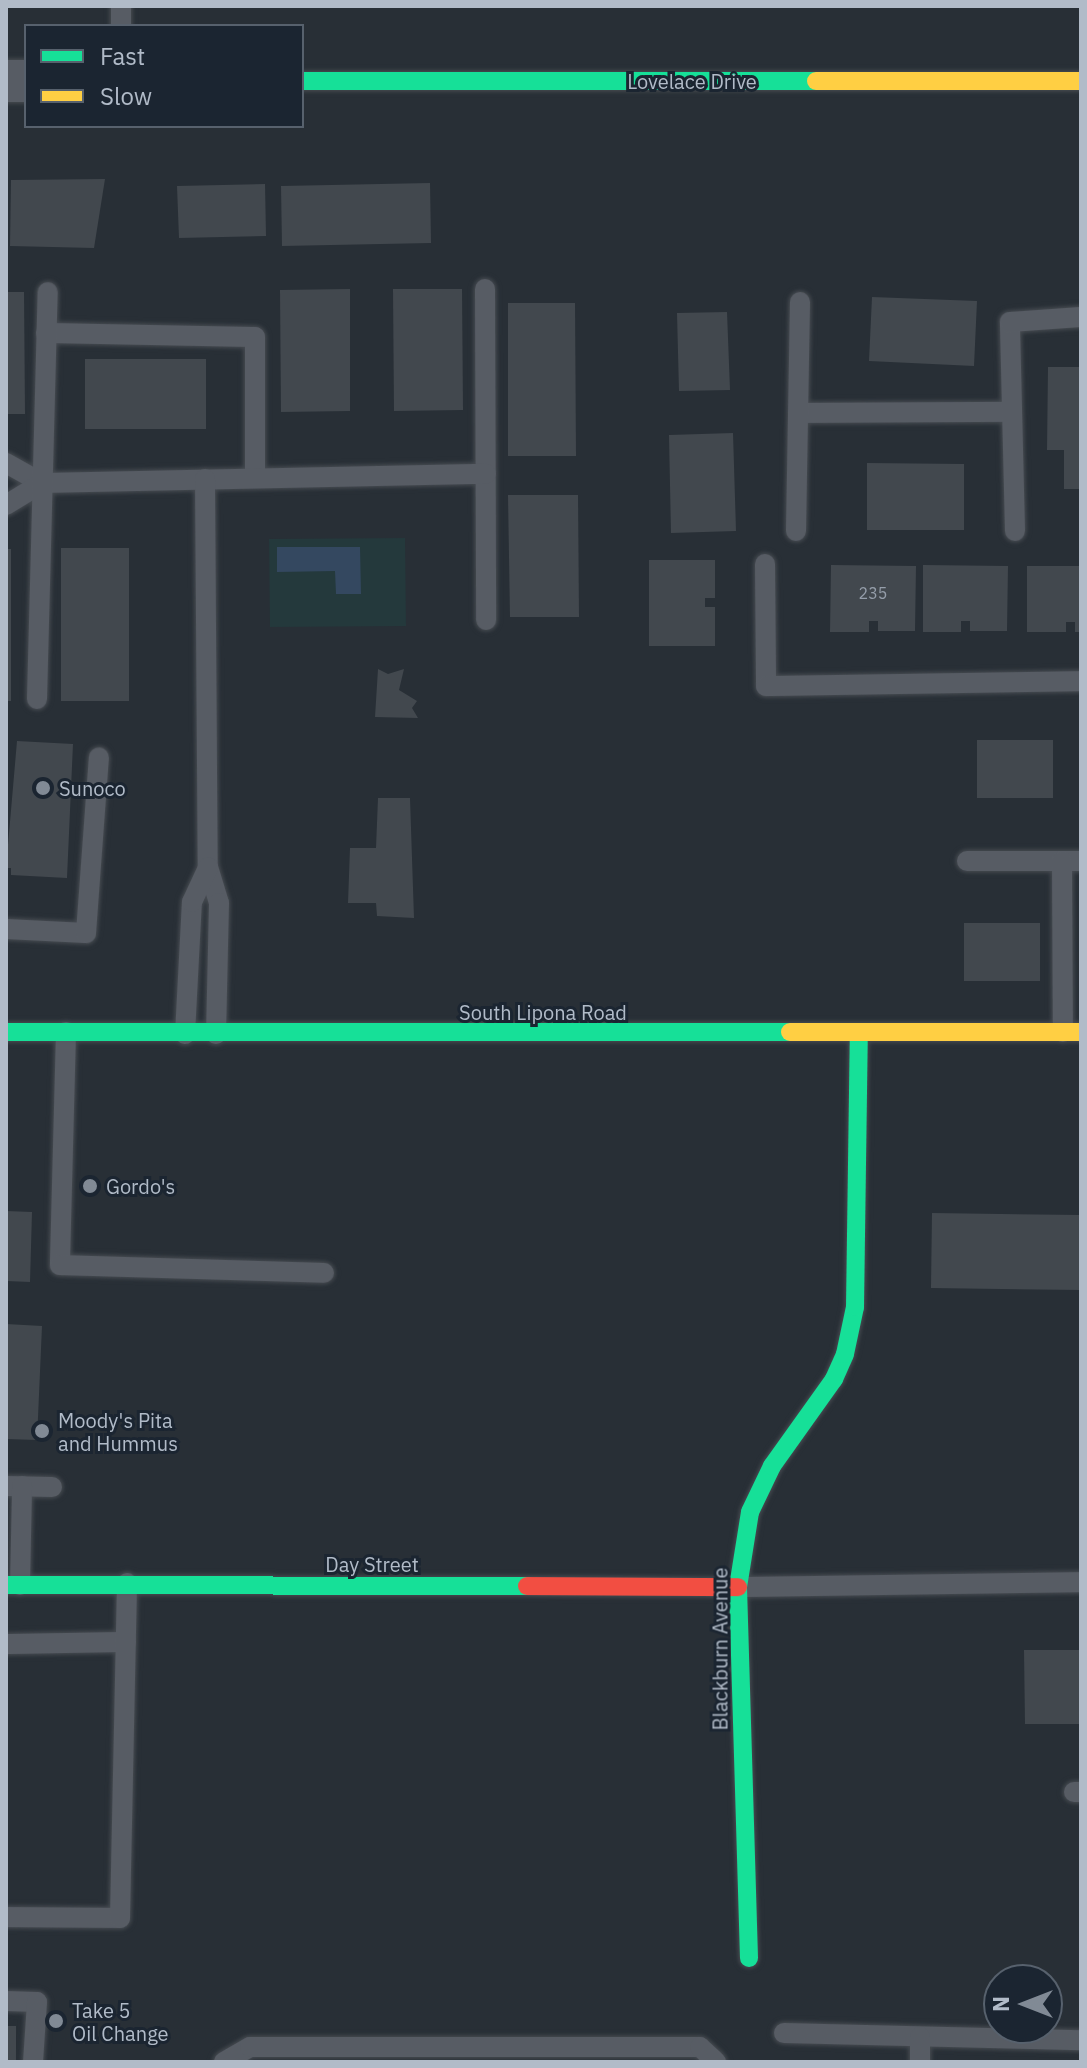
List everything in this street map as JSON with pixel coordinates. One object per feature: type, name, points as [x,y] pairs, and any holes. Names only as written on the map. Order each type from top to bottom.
[{"type":"street","name":"Lovelace Drive","points":[[304,81],[1081,81]]},
{"type":"street","name":"South Lipona Road","points":[[6,1032],[1072,1032]]},
{"type":"street","name":"Blackburn Avenue","points":[[749,1958],[738,1587],[750,1512],[772,1466],[834,1379],[855,1307],[859,1032]]},
{"type":"street","name":"Day Street","points":[[13,1585],[738,1587]]},
{"type":"lane","points":[[485,289],[486,620]]},
{"type":"lane","points":[[37,699],[48,292]]},
{"type":"lane","points":[[796,531],[800,302]]},
{"type":"lane","points":[[1015,531],[1010,322],[1081,317]]},
{"type":"lane","points":[[46,333],[255,337],[255,478]]},
{"type":"lane","points":[[798,413],[1012,412]]},
{"type":"lane","points":[[6,463],[42,483]]},
{"type":"lane","points":[[6,505],[42,483],[486,474]]},
{"type":"lane","points":[[205,479],[208,867],[219,903],[216,1034]]},
{"type":"lane","points":[[765,564],[766,686],[1081,681]]},
{"type":"lane","points":[[6,929],[86,933],[99,757]]},
{"type":"lane","points":[[967,861],[1072,861],[1072,1032]]},
{"type":"lane","points":[[185,1034],[192,902],[208,867]]},
{"type":"lane","points":[[190,941],[219,941]]},
{"type":"lane","points":[[66,1032],[60,1265],[324,1273]]},
{"type":"lane","points":[[13,1585],[14,1486],[52,1487]]},
{"type":"lane","points":[[738,1587],[1081,1582]]},
{"type":"lane","points":[[6,1917],[120,1918],[127,1583]]},
{"type":"lane","points":[[6,1644],[126,1642]]},
{"type":"lane","points":[[6,2001],[37,2002],[33,2062]]},
{"type":"lane","points":[[784,2033],[1081,2040]]},
{"type":"lane","points":[[920,2037],[920,2062]]},
{"type":"lane","points":[[224,2062],[250,2047],[700,2047],[716,2062]]},
{"type":"green space","points":[[405,538],[406,626],[270,627],[269,539]]},
{"type":"water","points":[[277,547],[360,547],[361,594],[336,594],[335,571],[277,572]]},
{"type":"building","points":[[105,179],[94,248],[10,246],[11,180]]},
{"type":"building","points":[[430,183],[431,243],[282,246],[281,186]]},
{"type":"building","points":[[265,184],[266,236],[179,238],[177,186]]},
{"type":"building","points":[[350,289],[350,411],[281,412],[280,290]]},
{"type":"building","points":[[393,289],[462,289],[463,410],[394,411]]},
{"type":"building","points":[[6,292],[24,292],[25,414],[6,414]]},
{"type":"building","points":[[872,297],[977,301],[974,366],[869,361]]},
{"type":"building","points":[[508,303],[575,303],[576,456],[508,456]]},
{"type":"building","points":[[727,312],[730,390],[679,391],[677,313]]},
{"type":"building","points":[[85,359],[206,359],[206,429],[85,429]]},
{"type":"building","points":[[1048,367],[1081,367],[1081,489],[1064,489],[1064,450],[1047,450]]},
{"type":"building","points":[[733,433],[736,531],[671,533],[669,435]]},
{"type":"building","points":[[867,463],[964,464],[964,530],[867,530]]},
{"type":"building","points":[[508,495],[578,495],[579,617],[510,617]]},
{"type":"building","points":[[61,548],[129,548],[129,701],[61,701]]},
{"type":"building","points":[[6,549],[11,549],[11,701],[6,701]]},
{"type":"building","points":[[649,560],[715,560],[715,598],[705,598],[705,607],[715,607],[715,646],[649,646]]},
{"type":"building","points":[[831,565],[916,566],[915,631],[878,631],[878,621],[869,621],[869,632],[830,632]]},
{"type":"building","points":[[923,565],[1008,566],[1007,631],[970,631],[970,621],[961,621],[961,632],[923,632]]},
{"type":"building","points":[[1027,566],[1081,566],[1081,632],[1075,632],[1075,622],[1066,622],[1066,632],[1027,632]]},
{"type":"building","points":[[378,669],[388,674],[404,669],[399,690],[417,701],[412,708],[418,718],[375,717]]},
{"type":"building","points":[[977,740],[1053,740],[1053,798],[977,798]]},
{"type":"building","name":"Sunoco","points":[[17,741],[73,744],[67,878],[11,875],[11,868],[6,868]]},
{"type":"building","points":[[378,798],[410,798],[414,918],[377,916],[376,903],[348,903],[350,848],[376,848]]},
{"type":"building","points":[[964,923],[1040,923],[1040,981],[964,981]]},
{"type":"building","points":[[6,1211],[32,1212],[30,1282],[6,1281]]},
{"type":"building","points":[[932,1213],[1081,1215],[1081,1290],[931,1288]]},
{"type":"building","points":[[6,1324],[42,1326],[37,1440],[6,1439]]},
{"type":"building","points":[[1024,1650],[1081,1650],[1081,1724],[1025,1724]]},
{"type":"building","points":[[6,2026],[16,2026],[16,2062],[6,2062]]},
{"type":"traffic: fast","points":[[304,81],[816,81]]},
{"type":"traffic: fast","points":[[6,1032],[790,1032]]},
{"type":"traffic: fast","points":[[749,1958],[738,1587],[750,1512],[772,1466],[834,1379],[845,1354],[855,1307],[859,1032]]},
{"type":"traffic: fast","points":[[6,1585],[527,1586]]},
{"type":"traffic: slow","points":[[816,81],[1081,81]]},
{"type":"traffic: slow","points":[[790,1032],[1081,1032]]},
{"type":"traffic: jam","points":[[527,1586],[738,1587]]},
{"type":"place","name":"Sunoco","points":[[43,788]]},
{"type":"place","name":"Gordo's","points":[[90,1186]]},
{"type":"place","name":"Moody's Pita and Hummus","points":[[42,1431]]},
{"type":"place","name":"Take 5 Oil Change","points":[[56,2021]]}]
